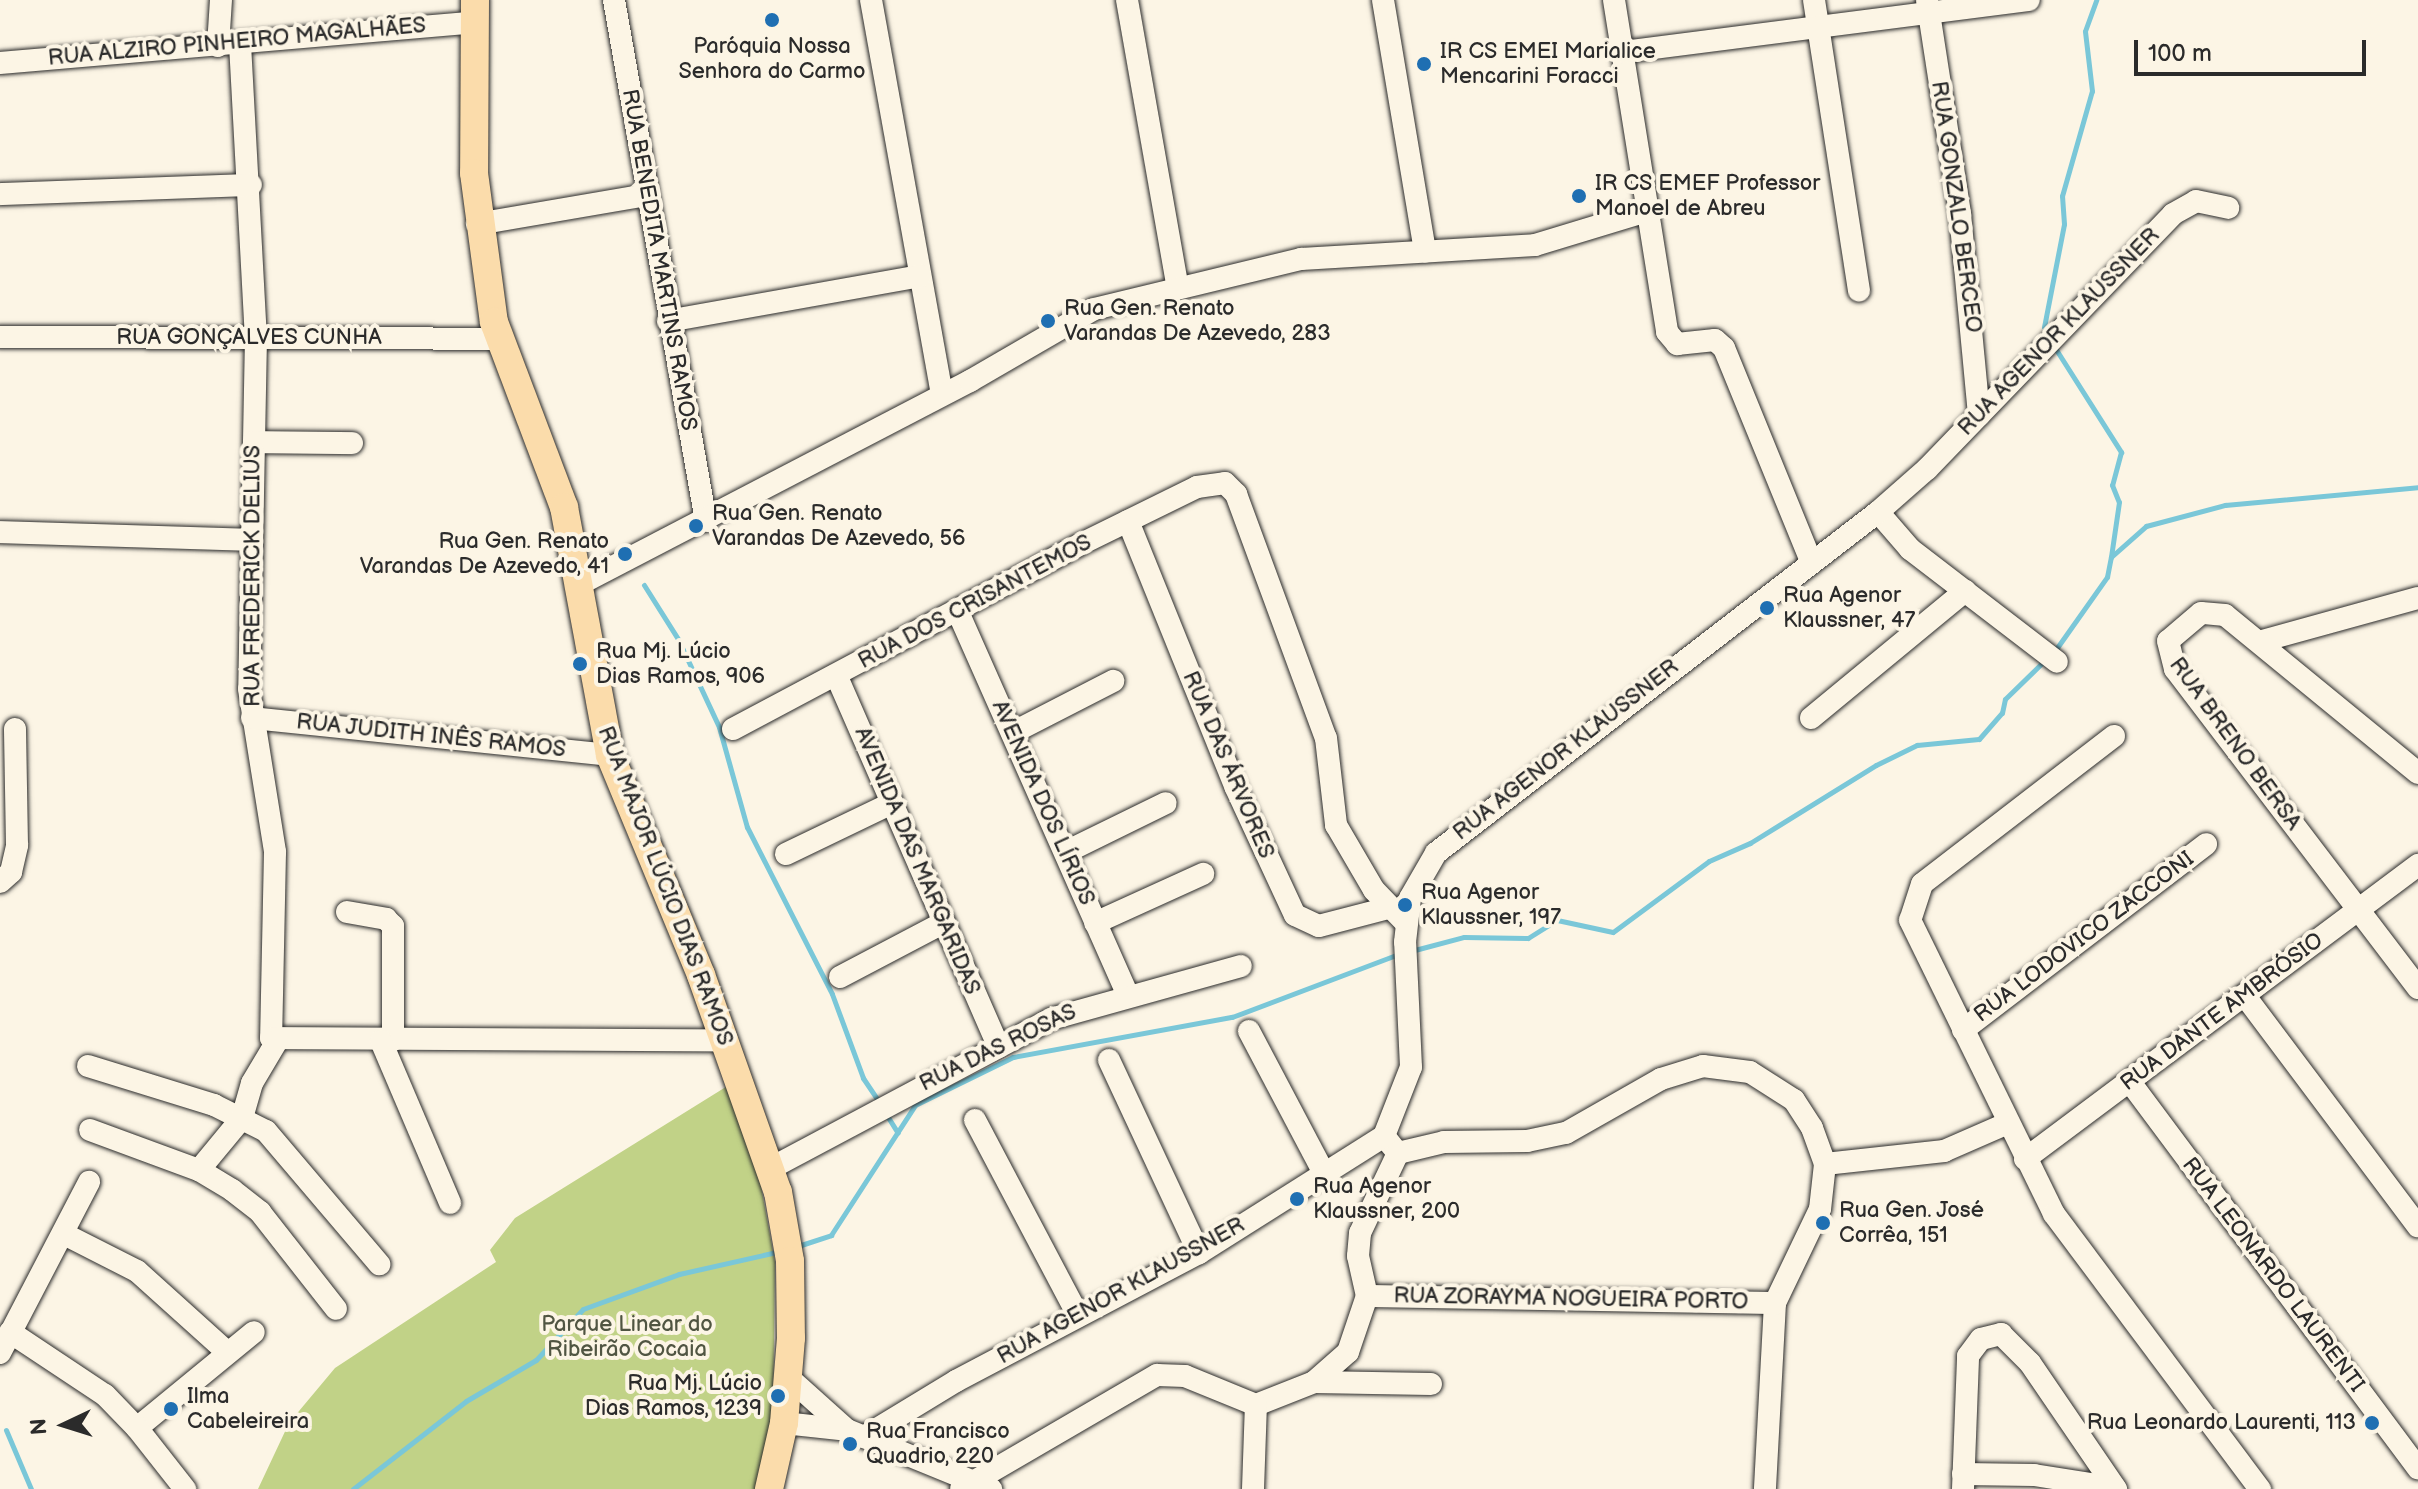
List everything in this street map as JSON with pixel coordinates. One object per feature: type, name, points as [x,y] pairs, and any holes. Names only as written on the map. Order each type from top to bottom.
[{"type":"main road","name":"RUA MAJOR LÚCIO DIAS RAMOS","points":[[475,11],[477,224],[499,339],[552,471],[580,584],[610,755],[672,900],[771,1168],[788,1249],[789,1378],[784,1423],[769,1489]]},
{"type":"street","name":"RUA FREDERICK DELIUS","points":[[221,0],[251,185],[256,337],[252,718],[275,852],[269,1033],[277,1041]]},
{"type":"street","name":"RUA BENEDITA MARTINS RAMOS","points":[[614,0],[668,321],[706,521]]},
{"type":"street","points":[[871,0],[942,394]]},
{"type":"street","points":[[1127,0],[1177,285]]},
{"type":"street","points":[[1383,0],[1425,252]]},
{"type":"street","points":[[1614,0],[1671,341],[1720,342],[1811,561]]},
{"type":"street","points":[[1814,0],[1859,291]]},
{"type":"street","points":[[1623,52],[1818,27],[1928,7],[2029,0]]},
{"type":"street","name":"RUA GONZALO BERCEO","points":[[1928,7],[1960,214],[1979,415]]},
{"type":"street","name":"RUA ALZIRO PINHEIRO MAGALHÃES","points":[[0,63],[229,45],[475,11]]},
{"type":"street","points":[[0,194],[251,185]]},
{"type":"street","points":[[477,224],[647,195]]},
{"type":"street","name":"RUA AGENOR KLAUSSNER","points":[[856,1434],[1199,1253],[1324,1173],[1391,1145],[1411,1067],[1405,965],[1399,924],[1421,875],[1452,836],[1878,512],[1979,415],[2173,214],[2196,201],[2228,208]]},
{"type":"street","points":[[580,584],[706,521],[1094,309],[1177,285],[1301,259],[1535,245],[1647,211]]},
{"type":"street","points":[[668,321],[920,276]]},
{"type":"street","name":"RUA GONÇALVES CUNHA","points":[[0,337],[499,339]]},
{"type":"street","points":[[254,442],[352,443]]},
{"type":"street","name":"RUA DOS CRISANTEMOS","points":[[733,729],[837,677],[1128,521],[1219,481],[1236,494],[1326,738],[1336,825],[1399,924]]},
{"type":"street","points":[[1878,512],[1910,549],[2050,656]]},
{"type":"street","name":"RUA DAS ÁRVORES","points":[[1128,521],[1235,786],[1295,915],[1319,926],[1399,924]]},
{"type":"street","points":[[0,532],[252,540]]},
{"type":"street","points":[[1811,718],[1965,591]]},
{"type":"street","points":[[2262,641],[2418,598]]},
{"type":"street","name":"RUA BRENO BERSA","points":[[2262,641],[2225,615],[2210,611],[2177,630],[2166,648],[2175,669],[2418,988]]},
{"type":"street","name":"AVENIDA DOS LÍRIOS","points":[[958,612],[1128,995]]},
{"type":"street","points":[[2262,641],[2418,773]]},
{"type":"street","name":"AVENIDA DAS MARGARIDAS","points":[[837,677],[998,1045]]},
{"type":"street","points":[[1012,733],[1113,681]]},
{"type":"street","name":"RUA JUDITH INÊS RAMOS","points":[[252,718],[610,755]]},
{"type":"street","points":[[0,882],[11,872],[17,845],[15,729]]},
{"type":"street","points":[[2114,736],[1922,884],[1914,896],[1914,931],[2025,1159],[2072,1240],[2260,1489]]},
{"type":"street","points":[[786,854],[892,803]]},
{"type":"street","points":[[1066,852],[1166,803]]},
{"type":"street","name":"RUA LODOVICO ZACCONI","points":[[1963,1030],[2206,844]]},
{"type":"street","name":"RUA DANTE AMBRÓSIO","points":[[2025,1159],[2418,865]]},
{"type":"street","points":[[1095,923],[1203,874]]},
{"type":"street","points":[[347,912],[386,919],[393,926],[387,1041],[450,1203]]},
{"type":"street","points":[[840,977],[943,923]]},
{"type":"street","name":"RUA DAS ROSAS","points":[[771,1168],[998,1045],[1072,1011],[1241,966]]},
{"type":"street","points":[[2245,996],[2418,1226]]},
{"type":"street","points":[[1249,1031],[1324,1173]]},
{"type":"street","points":[[199,1170],[242,1118],[252,1083],[277,1041],[723,1040]]},
{"type":"street","points":[[1109,1060],[1199,1253]]},
{"type":"street","points":[[784,1423],[856,1434],[975,1486],[1157,1375],[1185,1376],[1256,1405],[1314,1382],[1348,1352],[1367,1296],[1358,1256],[1360,1233],[1391,1145],[1527,1141],[1566,1133],[1661,1079],[1703,1066],[1724,1065],[1750,1072],[1794,1100],[1812,1128],[1825,1164],[1816,1221],[1775,1303],[1765,1489]]},
{"type":"street","points":[[88,1066],[242,1118],[266,1131],[379,1264]]},
{"type":"street","name":"RUA LEONARDO LAURENTI","points":[[2130,1082],[2418,1468]]},
{"type":"street","points":[[975,1120],[1078,1315]]},
{"type":"street","points":[[1825,1164],[1944,1151],[2008,1123]]},
{"type":"street","points":[[90,1130],[199,1170],[260,1212],[336,1309]]},
{"type":"street","points":[[0,1353],[89,1182]]},
{"type":"street","points":[[64,1234],[137,1271],[228,1353]]},
{"type":"street","name":"RUA ZORAYMA NOGUEIRA PORTO","points":[[1367,1296],[1775,1303]]},
{"type":"street","points":[[10,1332],[105,1395],[137,1428],[185,1489]]},
{"type":"street","points":[[137,1428],[254,1332]]},
{"type":"street","points":[[2001,1334],[2030,1363],[2115,1489],[2034,1475],[1963,1482],[1968,1356],[1981,1339],[2001,1334]]},
{"type":"street","points":[[789,1378],[856,1434]]},
{"type":"street","points":[[1314,1382],[1431,1384]]},
{"type":"street","points":[[1253,1489],[1256,1405]]},
{"type":"green space","name":"Parque Linear do Ribeirão Cocaia","points":[[729,1085],[758,1170],[775,1262],[773,1418],[756,1489],[258,1489],[289,1423],[335,1368],[496,1262],[490,1250],[515,1218]]},
{"type":"waterway","points":[[2044,327],[2064,224],[2062,196],[2092,91],[2085,31],[2096,0]]},
{"type":"waterway","points":[[2057,351],[2121,452],[2112,485],[2119,502],[2111,557]]},
{"type":"waterway","points":[[2054,652],[2107,577],[2111,557],[2146,526],[2225,505],[2418,487]]},
{"type":"waterway","points":[[644,585],[678,639],[719,727],[747,827],[832,994],[863,1078],[879,1102]]},
{"type":"waterway","points":[[1411,951],[1464,937],[1528,938],[1557,920],[1613,932],[1709,861],[1750,843],[1876,765],[1917,745],[1979,739],[2002,713],[2005,699],[2044,661]]},
{"type":"waterway","points":[[798,1246],[831,1235],[915,1105],[1013,1057],[1232,1017],[1401,953]]},
{"type":"waterway","points":[[886,1114],[898,1133]]},
{"type":"waterway","points":[[353,1489],[466,1401],[536,1360],[583,1309],[679,1274],[781,1251]]},
{"type":"waterway","points":[[6,1430],[31,1489]]},
{"type":"place","name":"Paróquia Nossa Senhora do Carmo","points":[[772,20]]},
{"type":"place","name":"IR CS EMEI Marialice Mencarini Foracci","points":[[1424,64]]},
{"type":"place","name":"IR CS EMEF Professor Manoel de Abreu","points":[[1579,196]]},
{"type":"place","name":"Rua Gen. Renato Varandas De Azevedo, 283","points":[[1048,321]]},
{"type":"place","name":"Rua Gen. Renato Varandas De Azevedo, 56","points":[[696,526]]},
{"type":"place","name":"Rua Gen. Renato Varandas De Azevedo, 41","points":[[625,554]]},
{"type":"place","name":"Rua Agenor Klaussner, 47","points":[[1767,608]]},
{"type":"place","name":"Rua Mj. Lúcio Dias Ramos, 906","points":[[580,664]]},
{"type":"place","name":"Rua Agenor Klaussner, 197","points":[[1405,905]]},
{"type":"place","name":"Rua Agenor Klaussner, 200","points":[[1297,1199]]},
{"type":"place","name":"Rua Gen. José Corrêa, 151","points":[[1823,1223]]},
{"type":"place","name":"Rua Mj. Lúcio Dias Ramos, 1239","points":[[778,1396]]},
{"type":"place","name":"Ilma Cabeleireira","points":[[171,1409]]},
{"type":"place","name":"Rua Leonardo Laurenti, 113","points":[[2372,1423]]},
{"type":"place","name":"Rua Francisco Quadrio, 220","points":[[850,1444]]}]
